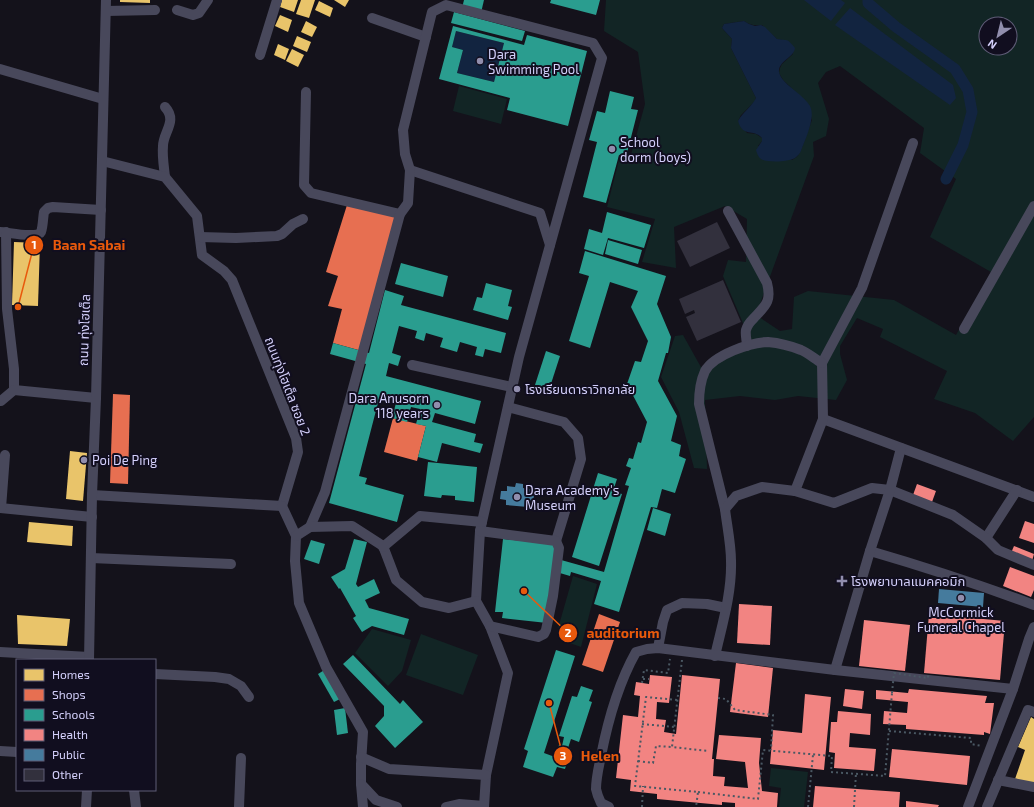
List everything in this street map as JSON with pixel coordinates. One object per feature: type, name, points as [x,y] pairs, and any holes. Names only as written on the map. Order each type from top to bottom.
[{"type":"street","name":"ถนน ทุ่งโฮเต็ล","points":[[89,659],[92,495],[96,398],[106,0]]},
{"type":"street","points":[[177,10],[193,15],[199,13],[208,0]]},
{"type":"street","points":[[260,56],[277,0]]},
{"type":"street","points":[[310,527],[325,492],[400,214],[408,203],[410,170],[405,154],[403,130],[432,12],[446,5],[593,43],[602,58],[519,358],[481,527],[476,600],[490,626],[508,674],[486,775],[484,807],[459,804],[446,807]]},
{"type":"street","points":[[106,11],[156,10]]},
{"type":"street","points":[[372,18],[426,37]]},
{"type":"street","points":[[0,69],[103,99]]},
{"type":"street","points":[[306,92],[304,185],[311,193],[400,214]]},
{"type":"street","points":[[102,162],[165,177],[163,146],[170,125],[170,118],[165,107]]},
{"type":"street","points":[[795,491],[823,419],[822,363],[862,288],[914,143]]},
{"type":"street","points":[[410,170],[540,213],[550,245]]},
{"type":"street","name":"ถนนทุ่งโฮเต็ล ซอย 2","points":[[165,177],[197,216],[202,255],[224,271],[232,280],[296,438],[298,452],[282,506]]},
{"type":"street","points":[[964,329],[1034,206]]},
{"type":"street","points":[[14,390],[14,369],[4,309],[3,232],[32,235],[39,234],[41,232],[44,212],[48,208],[101,210]]},
{"type":"street","points":[[728,211],[769,289],[768,300],[763,309],[746,329],[747,346]]},
{"type":"street","points":[[200,237],[236,238],[277,236],[282,234],[293,224],[303,219]]},
{"type":"street","points":[[715,656],[730,585],[731,562],[725,509],[699,404],[700,386],[706,370],[717,359],[736,349],[767,342],[786,345],[802,350],[822,363]]},
{"type":"street","points":[[412,365],[512,387]]},
{"type":"street","points":[[0,401],[14,390],[96,398]]},
{"type":"street","points":[[490,626],[538,637],[544,634],[553,596],[559,548],[556,541],[581,459],[578,438],[564,422],[508,407]]},
{"type":"street","points":[[823,419],[1034,496]]},
{"type":"street","points":[[835,670],[870,551],[890,490],[901,448]]},
{"type":"street","points":[[5,455],[0,508],[92,518]]},
{"type":"street","points":[[725,509],[736,496],[762,487],[795,491],[834,503],[872,488],[890,490],[954,515],[986,538],[998,550],[1034,565]]},
{"type":"street","points":[[986,538],[1017,490]]},
{"type":"street","points":[[92,495],[282,506],[296,536],[295,561],[299,604],[326,667],[363,732],[361,757],[363,807]]},
{"type":"street","points":[[383,547],[420,516],[556,541]]},
{"type":"street","points":[[296,536],[310,527],[352,526],[383,547],[396,580],[422,602],[449,608],[476,600]]},
{"type":"street","points":[[870,551],[1034,604]]},
{"type":"street","points":[[91,558],[231,564]]},
{"type":"street","points":[[658,648],[667,610],[682,603],[708,604],[726,608]]},
{"type":"street","points":[[968,807],[992,747],[1034,627]]},
{"type":"street","points":[[610,807],[601,803],[596,791],[596,779],[605,735],[618,690],[627,668],[636,652],[658,648],[835,670],[1013,689]]},
{"type":"street","points":[[0,652],[89,659]]},
{"type":"street","points":[[156,674],[229,679],[241,686],[249,697]]},
{"type":"street","points":[[987,807],[1028,710],[1034,712]]},
{"type":"street","points":[[0,751],[16,752]]},
{"type":"street","points":[[361,757],[389,769],[486,775]]},
{"type":"street","points":[[239,807],[241,758]]},
{"type":"street","points":[[998,780],[1034,787]]},
{"type":"street","points":[[361,784],[376,800],[397,807]]},
{"type":"street","points":[[86,807],[87,791]]},
{"type":"street","points":[[134,791],[136,807]]},
{"type":"path","points":[[642,683],[644,670],[668,673],[671,650]]},
{"type":"path","points":[[672,747],[683,651]]},
{"type":"path","points":[[677,700],[646,697],[635,786],[758,799],[764,750],[832,756],[830,772],[885,776],[894,673],[928,678],[928,674]]},
{"type":"path","points":[[643,679],[649,680]]},
{"type":"path","points":[[718,698],[726,699],[736,710],[773,715],[771,750]]},
{"type":"path","points":[[642,724],[674,727]]},
{"type":"path","points":[[889,731],[972,738],[971,744],[992,747]]},
{"type":"path","points":[[638,761],[653,763],[656,746],[708,751]]},
{"type":"path","points":[[808,807],[814,754]]},
{"type":"path","points":[[854,807],[856,773]]},
{"type":"path","points":[[642,807],[643,786]]},
{"type":"path","points":[[696,807],[698,792]]},
{"type":"green space","points":[[606,0],[1034,0],[1034,417],[1013,441],[975,413],[934,399],[947,371],[880,337],[883,329],[857,318],[840,346],[840,354],[847,380],[836,400],[798,396],[775,400],[740,396],[705,400],[707,469],[694,468],[679,412],[661,377],[675,336],[683,335],[702,369],[751,342],[723,276],[728,260],[746,262],[747,219],[725,206],[674,227],[676,268],[642,262],[655,219],[607,207],[619,160],[629,162],[645,104],[638,52],[604,31]],"holes":[[[744,21],[752,25],[762,25],[777,39],[782,40],[793,54],[782,64],[779,73],[783,80],[806,102],[812,120],[800,152],[792,160],[758,146],[762,141],[762,138],[756,134],[747,133],[738,121],[741,115],[755,101],[756,98],[731,48],[732,39],[722,28],[724,24]],[[840,66],[924,128],[920,153],[956,179],[930,237],[991,272],[956,335],[894,300],[808,291],[794,297],[792,329],[780,331],[756,315],[814,156],[813,142],[826,136],[829,119],[818,83],[826,72]]]},
{"type":"green space","points":[[459,86],[507,99],[501,124],[453,111]]},
{"type":"green space","points":[[573,576],[597,584],[581,647],[567,642],[557,632]]},
{"type":"green space","points":[[372,629],[411,640],[402,671],[388,686],[355,653]]},
{"type":"green space","points":[[421,634],[478,655],[463,695],[406,675]]},
{"type":"green space","points":[[771,768],[808,772],[804,807],[779,807],[781,788],[769,786]]},
{"type":"water","points":[[804,0],[841,0],[845,3],[831,21]]},
{"type":"water","points":[[850,8],[953,85],[956,98],[950,105],[835,25]]},
{"type":"water","points":[[744,21],[755,26],[761,25],[765,27],[777,39],[788,40],[795,48],[792,54],[779,68],[779,72],[785,82],[808,103],[812,111],[812,116],[801,151],[795,158],[783,161],[761,159],[756,150],[762,141],[762,138],[759,135],[745,131],[740,126],[738,121],[756,98],[731,48],[732,39],[722,28],[724,24]]},
{"type":"water","name":"Dara Swimming Pool","points":[[456,31],[504,43],[494,82],[457,73],[463,50],[452,47]]},
{"type":"building: Homes","points":[[120,0],[150,0],[150,3],[120,2]]},
{"type":"building: Homes","points":[[282,0],[298,0],[294,12],[280,7]]},
{"type":"building: Homes","points":[[301,0],[315,0],[309,18],[296,14]]},
{"type":"building: Homes","points":[[334,0],[349,0],[345,7]]},
{"type":"building: Homes","points":[[319,1],[333,8],[330,17],[315,10]]},
{"type":"building: Homes","points":[[280,15],[292,20],[288,32],[275,26]]},
{"type":"building: Homes","points":[[306,21],[317,27],[312,37],[301,32]]},
{"type":"building: Homes","points":[[297,36],[311,42],[307,52],[293,46]]},
{"type":"building: Homes","points":[[278,44],[289,49],[285,60],[274,55]]},
{"type":"building: Homes","points":[[292,49],[304,55],[298,67],[286,61]]},
{"type":"building: Homes","points":[[14,242],[40,243],[38,306],[12,305]]},
{"type":"building: Homes","points":[[70,451],[87,453],[83,501],[66,499]]},
{"type":"building: Homes","points":[[29,522],[73,526],[72,546],[27,542]]},
{"type":"building: Homes","points":[[17,615],[70,619],[67,646],[18,644]]},
{"type":"building: Homes","points":[[1031,717],[1034,719],[1034,786],[1014,782],[1025,750],[1018,747]]},
{"type":"building: Shops","points":[[347,205],[397,217],[362,351],[333,343],[342,309],[328,306],[338,276],[326,272]]},
{"type":"building: Shops","points":[[113,394],[130,395],[128,484],[110,483]]},
{"type":"building: Shops","points":[[393,418],[426,426],[417,461],[384,452]]},
{"type":"building: Shops","points":[[599,614],[620,622],[603,672],[582,665]]},
{"type":"building: Schools","points":[[464,0],[484,0],[480,17],[461,12]]},
{"type":"building: Schools","points":[[551,0],[600,0],[596,15],[550,3]]},
{"type":"building: Schools","points":[[454,12],[525,31],[522,41],[451,23]]},
{"type":"building: Schools","points":[[453,26],[524,45],[527,35],[587,51],[568,126],[507,110],[510,98],[439,79]],"holes":[[[456,31],[504,43],[494,82],[457,73],[463,50],[452,47]]]},
{"type":"building: Schools","name":"School dorm (boys)","points":[[610,91],[634,97],[631,109],[638,110],[626,157],[619,155],[606,203],[583,197],[597,142],[589,140],[597,111],[605,113]]},
{"type":"building: Schools","points":[[607,212],[651,225],[644,248],[608,238],[603,255],[584,249],[589,229],[602,233]]},
{"type":"building: Schools","points":[[608,240],[642,250],[638,264],[605,254]]},
{"type":"building: Schools","points":[[585,251],[666,276],[657,304],[671,337],[668,353],[666,353],[658,381],[677,416],[671,441],[681,445],[679,456],[686,459],[675,493],[662,489],[657,508],[651,507],[619,612],[594,604],[601,581],[571,572],[570,576],[553,571],[547,623],[502,618],[503,612],[495,612],[503,539],[556,544],[554,558],[604,572],[629,486],[625,485],[631,468],[626,466],[629,458],[633,459],[638,442],[641,443],[647,422],[627,384],[635,361],[641,362],[648,341],[631,307],[638,291],[610,282],[590,348],[569,341],[589,276],[579,273]]},
{"type":"building: Schools","points":[[401,263],[448,276],[443,297],[395,284]]},
{"type":"building: Schools","points":[[486,283],[512,290],[508,306],[512,307],[508,320],[473,310],[477,297],[482,298]]},
{"type":"building: Schools","name":"Dara Anusorn 118 years","points":[[385,290],[404,296],[401,305],[506,333],[501,353],[485,349],[483,357],[475,355],[477,347],[460,342],[457,352],[440,347],[443,338],[426,333],[424,341],[415,338],[417,331],[399,326],[392,353],[401,356],[398,366],[389,363],[386,376],[481,401],[475,424],[435,413],[432,422],[476,434],[474,442],[483,444],[480,453],[442,443],[437,462],[418,457],[426,426],[416,424],[420,409],[411,407],[407,422],[392,418],[396,403],[379,399],[359,476],[367,478],[365,484],[404,495],[397,522],[329,503],[366,364],[330,354],[333,343],[369,353]]},
{"type":"building: Schools","points":[[546,351],[560,356],[548,393],[534,388]]},
{"type":"building: Schools","points":[[428,462],[477,467],[474,502],[455,500],[455,496],[442,495],[441,498],[424,496]]},
{"type":"building: Schools","points":[[598,473],[617,479],[613,491],[622,494],[599,566],[572,557]]},
{"type":"building: Schools","points":[[653,508],[671,514],[665,536],[647,530]]},
{"type":"building: Schools","points":[[354,539],[367,542],[356,584],[358,587],[374,579],[380,593],[365,600],[369,608],[409,619],[404,635],[372,626],[362,632],[353,618],[356,616],[340,588],[339,589],[331,577],[345,569]]},
{"type":"building: Schools","points":[[311,540],[325,544],[319,564],[304,559]]},
{"type":"building: Schools","points":[[556,650],[575,656],[544,753],[555,757],[559,745],[562,746],[564,737],[559,736],[572,696],[577,697],[581,686],[593,690],[589,701],[592,702],[579,742],[571,739],[568,748],[571,749],[565,769],[557,767],[553,777],[523,767],[528,751],[524,749]]},
{"type":"building: Schools","points":[[353,655],[400,704],[403,700],[423,722],[395,748],[375,726],[384,716],[384,706],[343,664]]},
{"type":"building: Schools","points":[[326,669],[342,698],[334,702],[318,674]]},
{"type":"building: Schools","points":[[345,708],[348,733],[337,735],[334,710]]},
{"type":"building: Health","points":[[917,484],[936,491],[932,502],[913,495]]},
{"type":"building: Health","points":[[1025,521],[1034,524],[1034,543],[1019,538]]},
{"type":"building: Health","points":[[1014,546],[1034,554],[1032,561],[1011,553]]},
{"type":"building: Health","points":[[1010,567],[1034,576],[1034,590],[1031,597],[1003,586]]},
{"type":"building: Health","points":[[739,604],[772,606],[770,645],[737,643]]},
{"type":"building: Health","points":[[929,614],[1005,621],[1000,680],[924,673]]},
{"type":"building: Health","points":[[864,620],[910,625],[905,671],[859,666]]},
{"type":"building: Health","points":[[736,663],[773,668],[768,717],[730,712]]},
{"type":"building: Health","points":[[650,675],[672,677],[669,703],[657,702],[656,719],[666,720],[664,732],[676,734],[682,675],[720,679],[712,759],[714,759],[713,776],[725,777],[724,786],[748,788],[745,762],[716,759],[719,735],[761,738],[759,763],[762,791],[778,793],[777,807],[735,807],[735,803],[722,802],[722,805],[657,799],[657,794],[630,791],[631,780],[616,778],[623,715],[638,717],[640,696],[634,695],[636,682],[649,684]]},
{"type":"building: Health","points":[[845,689],[864,691],[862,709],[843,706]]},
{"type":"building: Health","points":[[909,689],[987,696],[985,703],[994,703],[990,734],[984,732],[984,735],[906,729],[906,725],[883,724],[884,711],[907,713],[908,702],[876,699],[876,690],[908,693]]},
{"type":"building: Health","points":[[805,694],[831,697],[824,770],[770,764],[773,730],[802,733]]},
{"type":"building: Health","points":[[838,711],[871,714],[870,735],[850,733],[849,747],[876,749],[874,771],[834,768],[835,753],[829,752],[831,722],[837,722]]},
{"type":"building: Health","points":[[892,749],[970,756],[967,785],[889,777]]},
{"type":"building: Health","points":[[815,786],[900,792],[899,807],[813,807]]},
{"type":"building: Health","points":[[906,801],[939,805],[938,807],[906,807]]},
{"type":"building: Public","name":"Dara Academy's Museum","points":[[516,483],[523,484],[523,488],[530,489],[530,495],[534,495],[533,502],[529,502],[528,507],[506,505],[506,500],[500,499],[501,491],[507,491],[507,486],[515,487]]},
{"type":"building: Public","name":"McCormick Funeral Chapel","points":[[939,589],[984,593],[983,607],[938,603]]},
{"type":"building: Other","points":[[717,222],[730,248],[690,267],[677,241]]},
{"type":"building: Other","points":[[723,280],[741,322],[697,341],[686,317],[695,313],[694,310],[685,314],[679,299]]},
{"type":"waterway","points":[[868,0],[868,3],[896,27],[955,69],[968,90],[972,112],[963,145],[946,179]]},
{"type":"place","name":"Dara Swimming Pool","points":[[480,61]]},
{"type":"place","name":"School dorm (boys)","points":[[612,149]]},
{"type":"place","name":"Baan Sabai","points":[[18,307]]},
{"type":"place","name":"โรงเรียนดาราวิทยาลัย","points":[[517,389]]},
{"type":"place","name":"Dara Anusorn 118 years","points":[[437,405]]},
{"type":"place","name":"Poi De Ping","points":[[84,460]]},
{"type":"place","name":"Dara Academy's Museum","points":[[517,497]]},
{"type":"place","name":"โรงพยาบาลแมคคอมิก","points":[[842,581]]},
{"type":"place","name":"auditorium","points":[[524,591]]},
{"type":"place","name":"McCormick Funeral Chapel","points":[[961,598]]},
{"type":"place","name":"Helen","points":[[549,703]]}]
